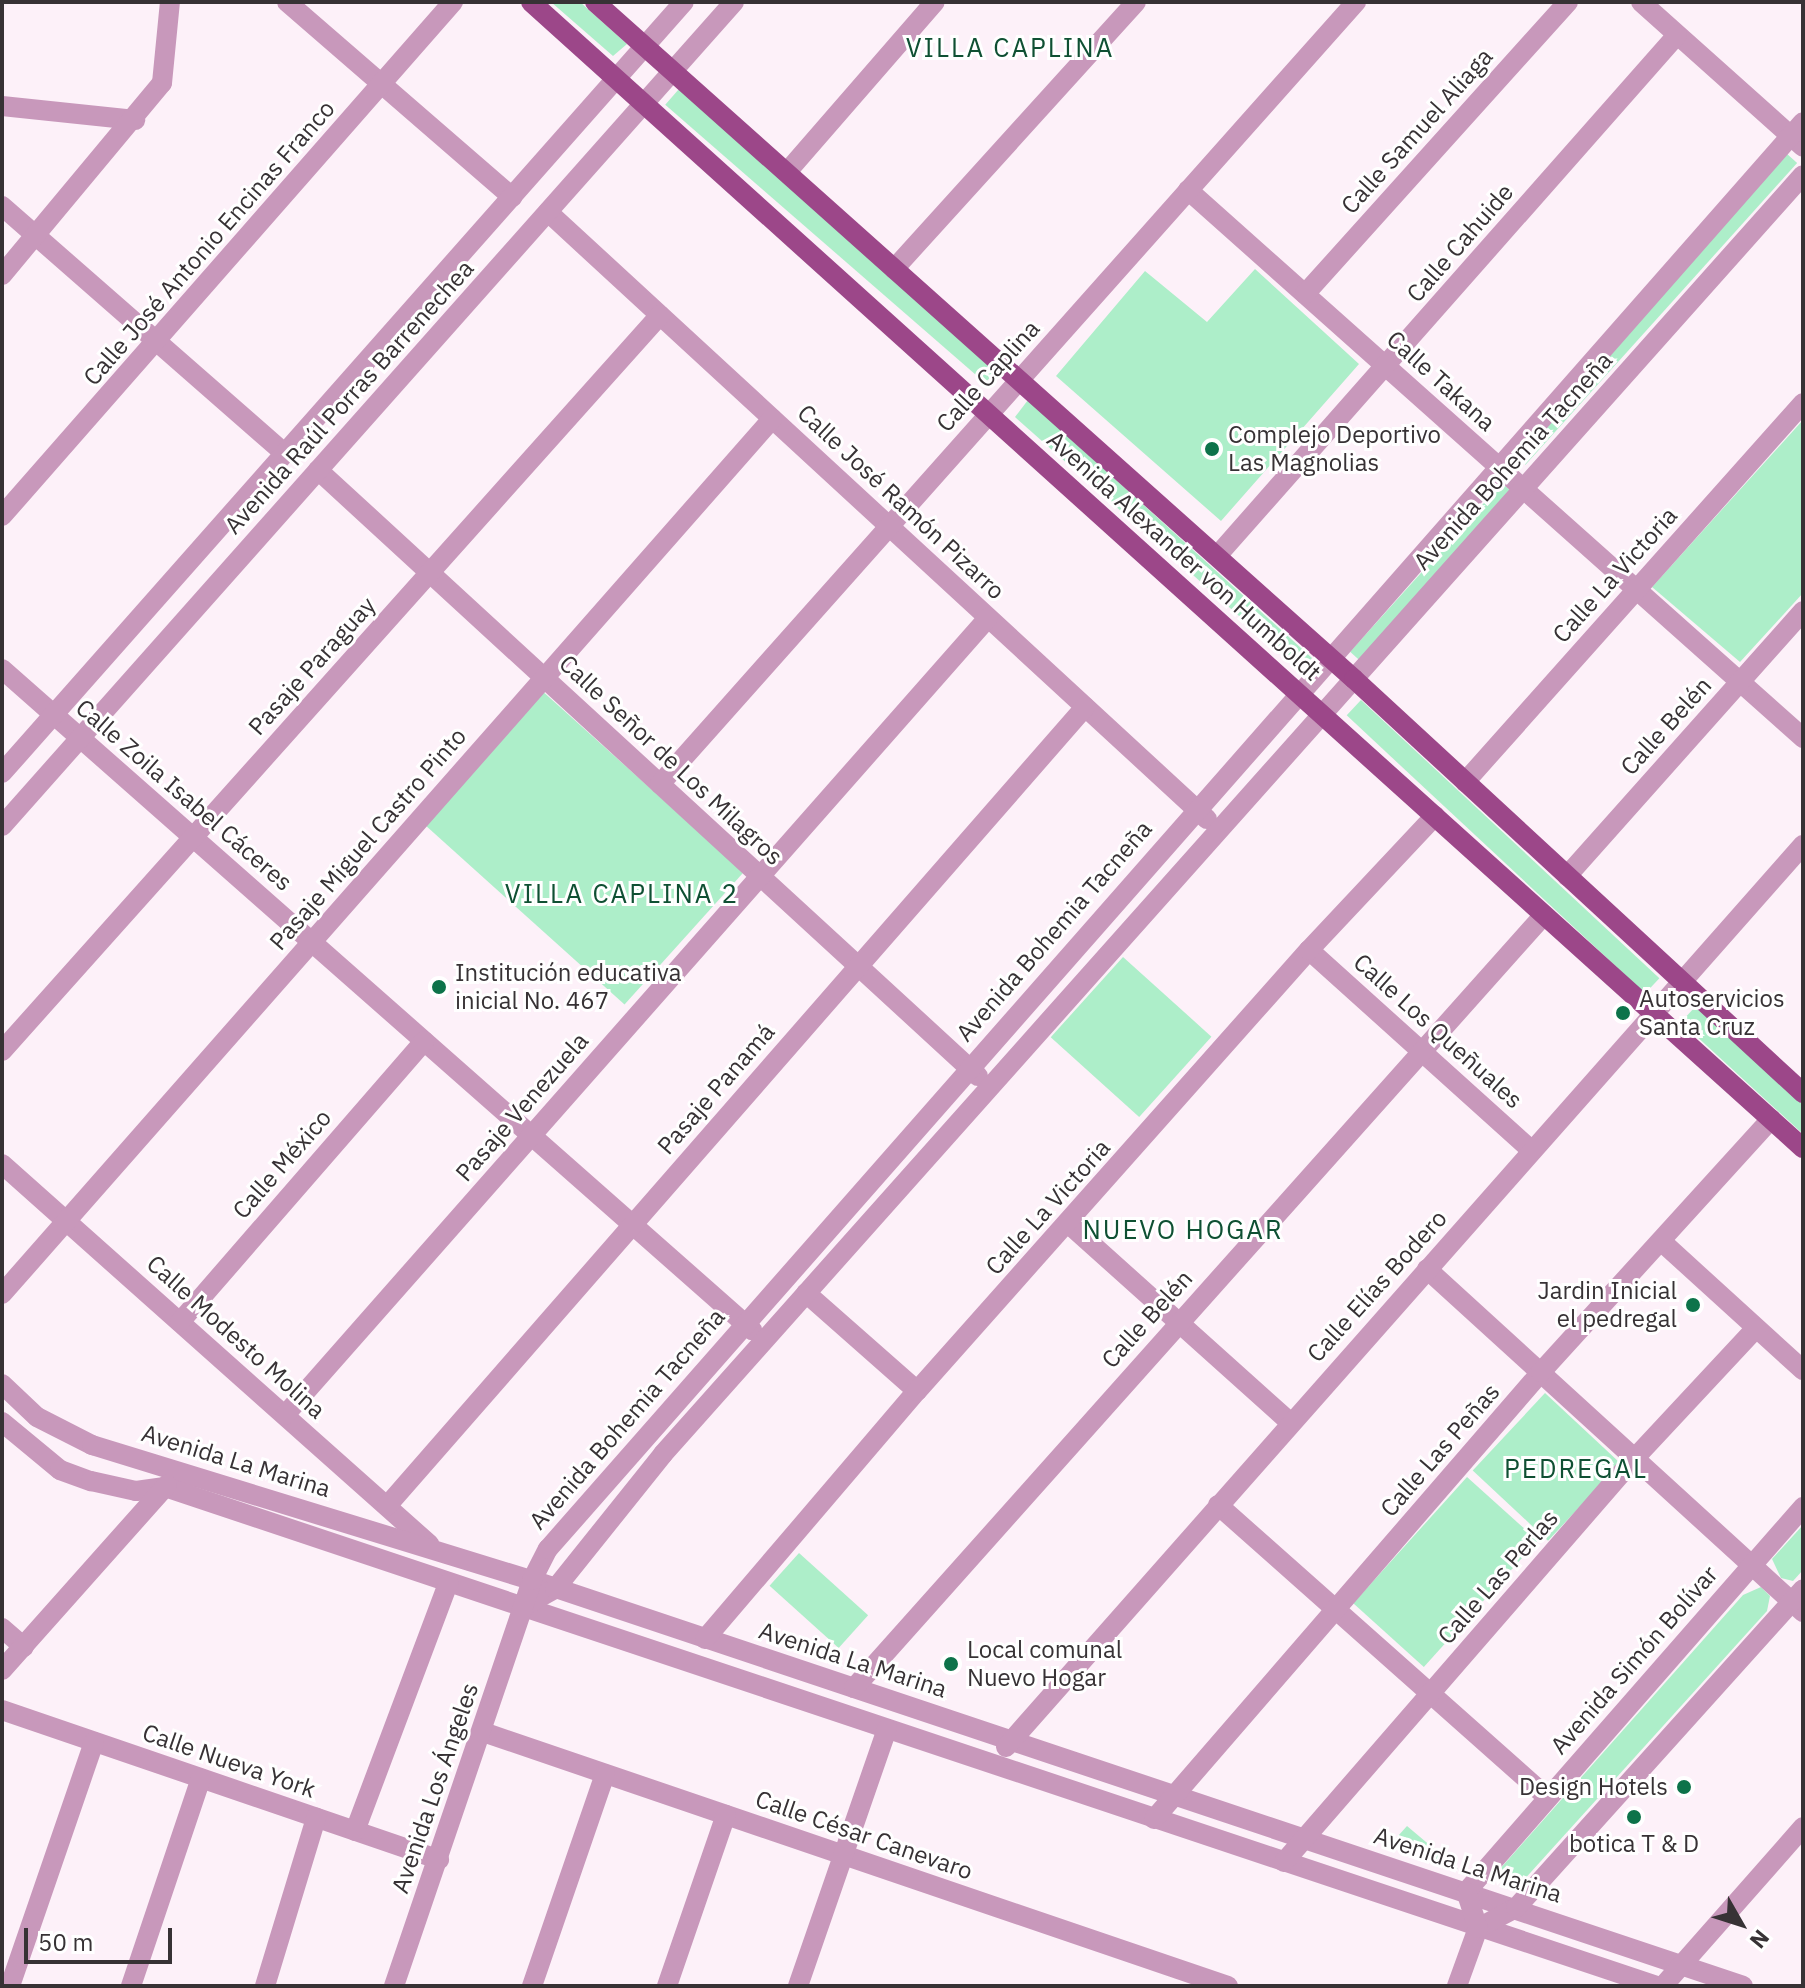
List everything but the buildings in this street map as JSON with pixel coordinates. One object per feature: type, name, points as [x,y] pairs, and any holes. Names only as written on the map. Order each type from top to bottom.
[{"type":"main road","name":"Avenida Alexander von Humboldt","points":[[531,2],[1803,1148]]},
{"type":"main road","name":"Avenida Alexander von Humboldt","points":[[595,2],[1354,679],[1803,1093]]},
{"type":"street","points":[[2,275],[135,120],[162,83],[170,2]]},
{"type":"street","points":[[287,2],[512,197]]},
{"type":"street","name":"Calle José Antonio Encinas Franco","points":[[2,516],[158,343],[453,2]]},
{"type":"street","name":"Avenida Raúl Porras Barrenechea","points":[[2,773],[684,2]]},
{"type":"street","name":"Avenida Raúl Porras Barrenechea","points":[[2,826],[734,2]]},
{"type":"street","points":[[787,172],[935,2]]},
{"type":"street","points":[[894,269],[1136,2]]},
{"type":"street","name":"Calle Caplina","points":[[660,784],[1356,2]]},
{"type":"street","name":"Calle Samuel Aliaga","points":[[1305,294],[1568,2]]},
{"type":"street","points":[[1641,2],[1799,135]]},
{"type":"street","name":"Calle Cahuide","points":[[1217,556],[1677,35]]},
{"type":"street","points":[[2,106],[135,120]]},
{"type":"street","name":"Avenida Bohemia Tacneña","points":[[524,1606],[532,1580],[548,1549],[1330,658],[1799,135]]},
{"type":"street","name":"Avenida Bohemia Tacneña","points":[[524,1606],[555,1589],[663,1454],[1803,175]]},
{"type":"street","name":"Calle Takana","points":[[1188,190],[1803,738]]},
{"type":"street","points":[[2,206],[284,453]]},
{"type":"street","name":"Calle José Ramón Pizarro","points":[[548,212],[1219,830]]},
{"type":"street","name":"Pasaje Paraguay","points":[[2,1051],[660,315]]},
{"type":"street","name":"Calle La Victoria","points":[[1465,782],[1803,403]]},
{"type":"street","name":"Pasaje Miguel Castro Pinto","points":[[2,1294],[772,419]]},
{"type":"street","name":"Calle Señor de Los Milagros","points":[[318,470],[990,1087]]},
{"type":"street","name":"Calle Belén","points":[[1567,876],[1803,611]]},
{"type":"street","name":"Pasaje Venezuela","points":[[285,1415],[988,618]]},
{"type":"street","name":"Calle Zoila Isabel Cáceres","points":[[2,669],[764,1341]]},
{"type":"street","name":"Pasaje Panamá","points":[[387,1506],[1085,707]]},
{"type":"street","name":"Calle La Victoria","points":[[705,1639],[917,1391],[1069,1224],[1309,950],[1435,816]]},
{"type":"street","name":"Calle Elías Bodero","points":[[992,1764],[1803,845]]},
{"type":"street","name":"Calle Belén","points":[[854,1688],[1544,915]]},
{"type":"street","name":"Calle Los Queñuales","points":[[1309,950],[1532,1151]]},
{"type":"street","name":"Calle México","points":[[180,1322],[424,1041]]},
{"type":"street","name":"Calle Las Peñas","points":[[1154,1819],[1541,1372],[1771,1119]]},
{"type":"street","name":"Calle Modesto Molina","points":[[2,1164],[435,1549]]},
{"type":"street","points":[[1069,1224],[1291,1423]]},
{"type":"street","points":[[1661,1241],[1803,1370]]},
{"type":"street","points":[[1427,1269],[1751,1566],[1799,1601],[1516,1908],[1478,1928]]},
{"type":"street","points":[[806,1293],[917,1391]]},
{"type":"street","name":"Calle Las Perlas","points":[[1284,1862],[1633,1460],[1756,1328]]},
{"type":"street","name":"Avenida La Marina","points":[[2,1384],[37,1417],[63,1431],[172,1479],[448,1583],[1657,1986]]},
{"type":"street","name":"Avenida La Marina","points":[[2,1422],[60,1470],[136,1491],[172,1479],[435,1549],[1743,1986]]},
{"type":"street","points":[[2,1670],[172,1479]]},
{"type":"street","points":[[1218,1505],[1548,1798]]},
{"type":"street","name":"Avenida Simón Bolívar","points":[[1466,1892],[1803,1507]]},
{"type":"street","points":[[355,1831],[448,1583]]},
{"type":"street","name":"Avenida Los Ángeles","points":[[394,1986],[524,1606]]},
{"type":"street","points":[[2,1628],[24,1647]]},
{"type":"street","name":"Calle Nueva York","points":[[2,1710],[439,1860]]},
{"type":"street","points":[[805,1984],[887,1729]]},
{"type":"street","name":"Calle César Canevaro","points":[[483,1732],[844,1855],[1194,1980],[1228,1986]]},
{"type":"street","points":[[10,1986],[94,1742]]},
{"type":"street","points":[[532,1986],[605,1774]]},
{"type":"street","points":[[131,1986],[201,1778]]},
{"type":"street","points":[[667,1986],[726,1815]]},
{"type":"street","points":[[265,1986],[316,1818]]},
{"type":"street","points":[[1663,1986],[1803,1827]]},
{"type":"street","points":[[1457,1986],[1478,1928],[1466,1892]]},
{"type":"green space","points":[[551,2],[580,2],[627,44],[613,56]]},
{"type":"green space","points":[[679,89],[999,367],[985,383],[665,105]]},
{"type":"green space","points":[[1786,153],[1797,163],[1525,465],[1514,455]]},
{"type":"green space","name":"Complejo Deportivo Las Magnolias","points":[[1255,269],[1359,364],[1221,521],[1056,376],[1145,271],[1207,322]]},
{"type":"green space","points":[[1028,400],[1312,658],[1300,670],[1015,417]]},
{"type":"green space","points":[[1803,420],[1803,593],[1740,662],[1652,587]]},
{"type":"green space","points":[[1502,483],[1512,492],[1360,660],[1350,652]]},
{"type":"green space","points":[[540,689],[744,872],[625,1005],[421,821]]},
{"type":"green space","points":[[1361,700],[1659,978],[1645,994],[1347,715]]},
{"type":"green space","points":[[1123,957],[1211,1037],[1139,1117],[1051,1037]]},
{"type":"green space","points":[[1696,1006],[1803,1105],[1803,1134],[1681,1022]]},
{"type":"green space","points":[[1545,1393],[1620,1463],[1548,1541],[1473,1471]]},
{"type":"green space","points":[[1467,1477],[1538,1541],[1424,1667],[1353,1603]]},
{"type":"green space","points":[[1803,1525],[1803,1570],[1793,1581],[1781,1578],[1772,1559]]},
{"type":"green space","points":[[799,1553],[868,1615],[839,1648],[770,1586]]},
{"type":"green space","points":[[1761,1587],[1770,1596],[1767,1611],[1522,1882],[1513,1887],[1498,1879],[1499,1870],[1743,1595]]},
{"type":"green space","points":[[1407,1826],[1458,1869],[1389,1846]]},
{"type":"place","name":"Complejo Deportivo Las Magnolias","points":[[1212,449]]},
{"type":"place","name":"Institución educativa inicial No. 467","points":[[439,987]]},
{"type":"place","name":"Autoservicios Santa Cruz","points":[[1623,1013]]},
{"type":"place","name":"Jardin Inicial el pedregal","points":[[1693,1305]]},
{"type":"place","name":"Local comunal Nuevo Hogar","points":[[951,1664]]},
{"type":"place","name":"Design Hotels","points":[[1684,1787]]},
{"type":"place","name":"botica T & D","points":[[1634,1817]]},
{"type":"district","name":"VILLA CAPLINA","points":[[1010,48]]},
{"type":"district","name":"VILLA CAPLINA 2","points":[[622,894]]},
{"type":"district","name":"NUEVO HOGAR","points":[[1183,1230]]},
{"type":"district","name":"PEDREGAL","points":[[1576,1469]]}]
